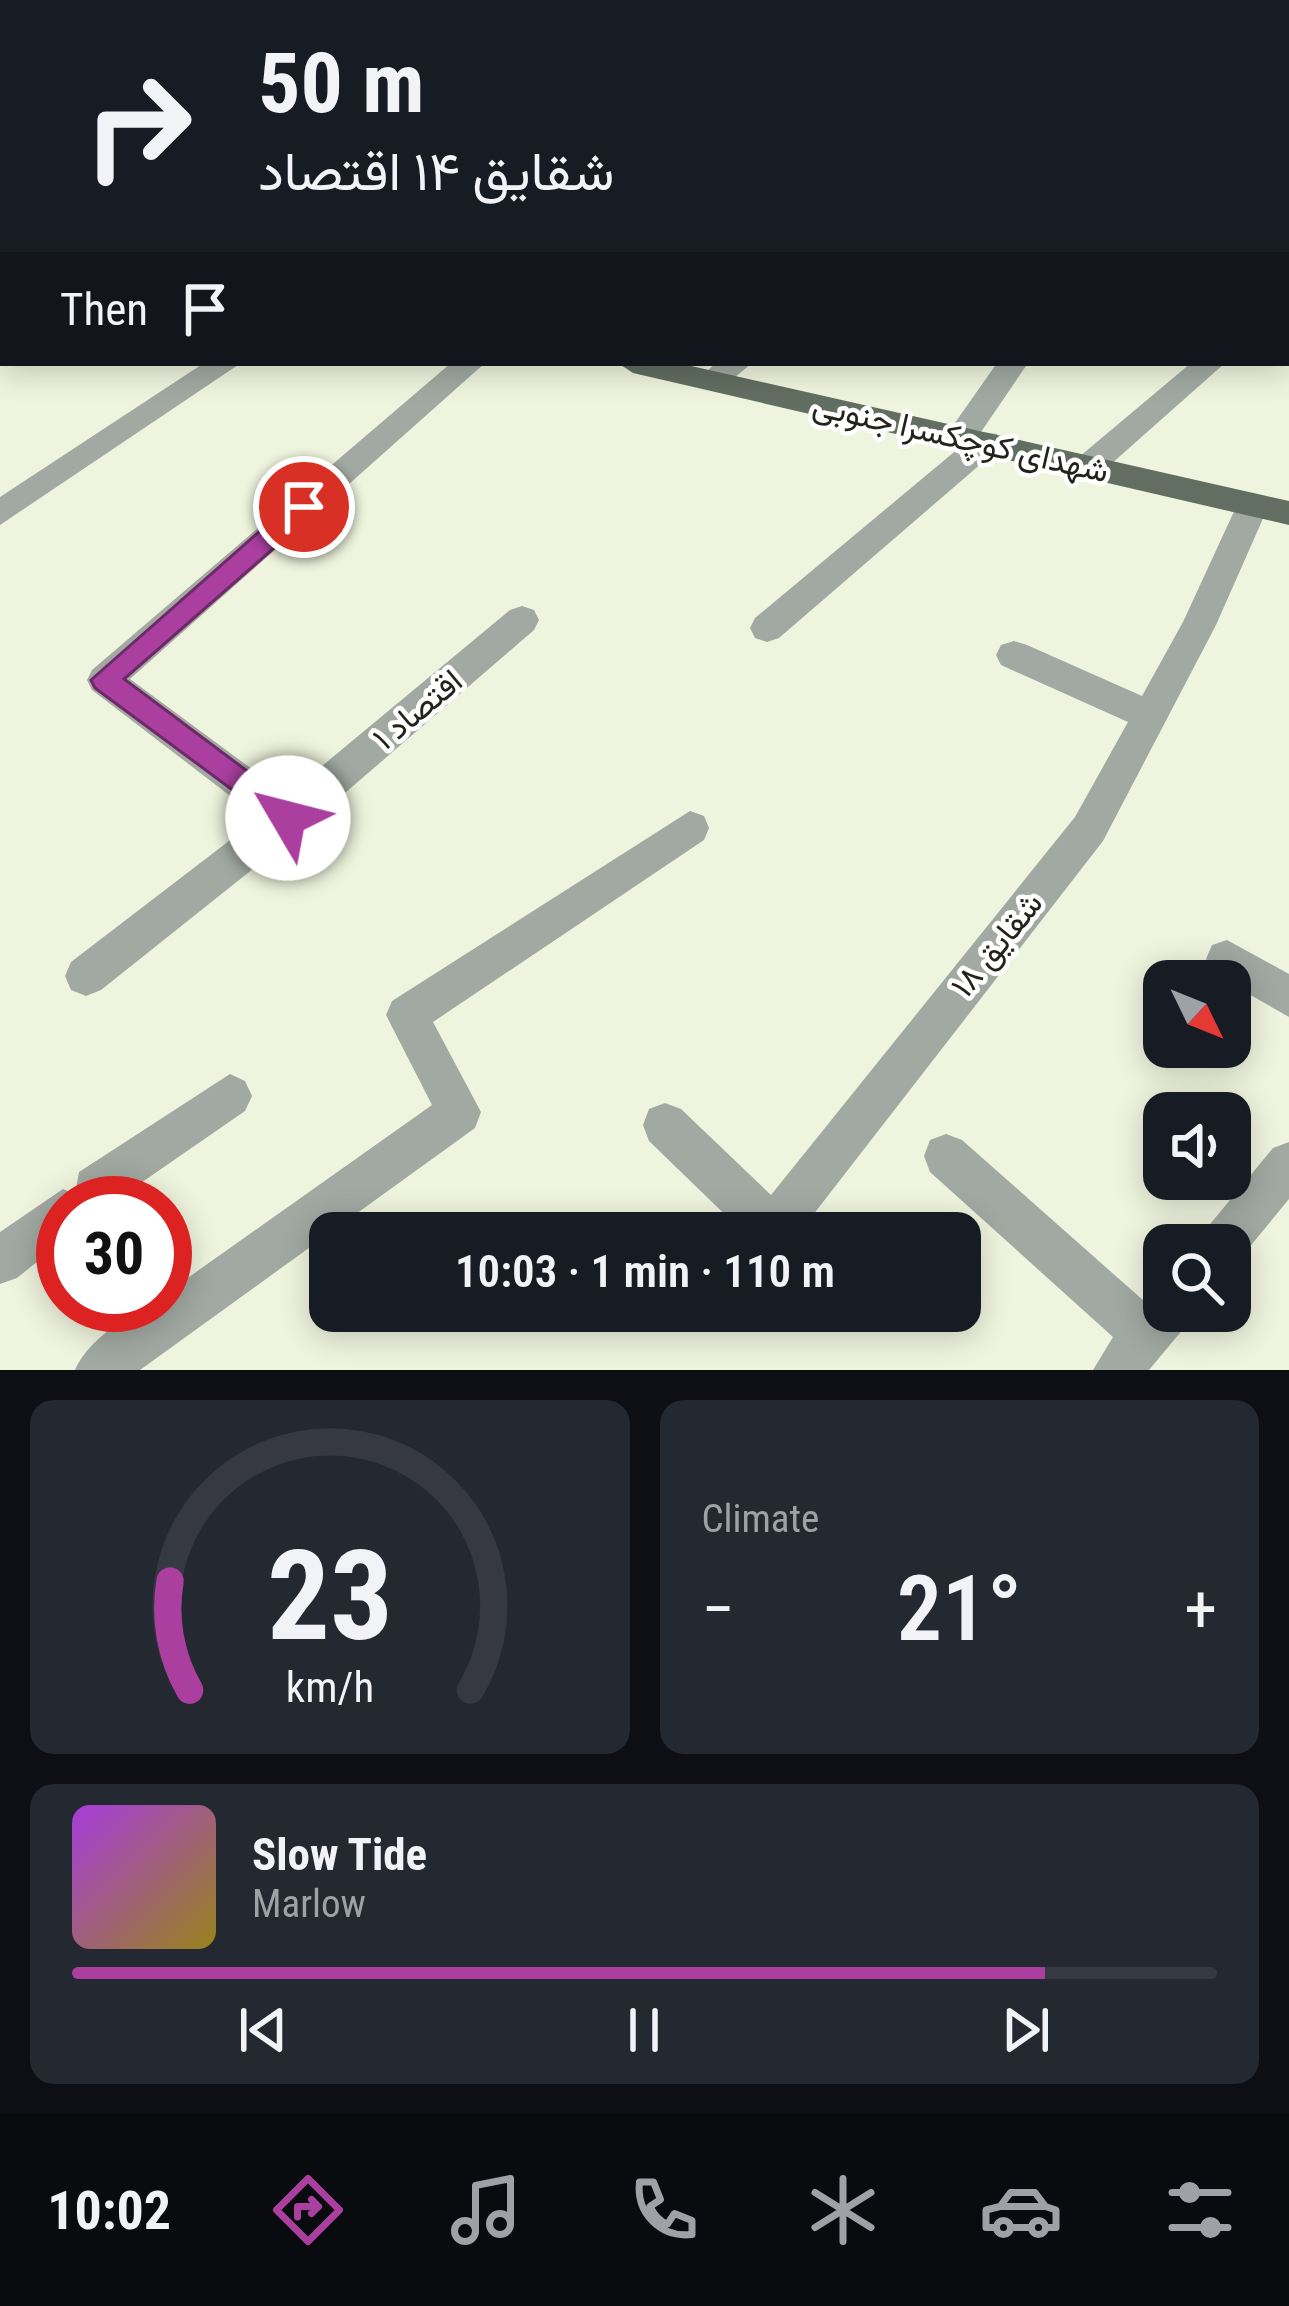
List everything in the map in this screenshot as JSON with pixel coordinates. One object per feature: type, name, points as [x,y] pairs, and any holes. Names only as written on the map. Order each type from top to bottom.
[{"type":"main road","name":"شهدای کوچکسرا جنوبی","points":[[663,366],[724,372],[974,440],[1271,509]]},
{"type":"street","points":[[0,513],[221,366]]},
{"type":"street","points":[[288,818],[105,680],[467,366]]},
{"type":"street","points":[[767,628],[974,440],[1011,366]]},
{"type":"street","points":[[1090,465],[1206,366]]},
{"type":"street","name":"شقایق ۱۸","points":[[665,1124],[773,1228],[1089,829],[1199,625],[1271,509]]},
{"type":"street","name":"اقتصاد ۱","points":[[86,976],[288,818],[522,620]]},
{"type":"street","points":[[1014,656],[1150,716]]},
{"type":"street","points":[[192,1291],[459,1112],[406,1015],[690,828]]},
{"type":"street","points":[[1227,959],[1289,997]]},
{"type":"street","points":[[120,1176],[230,1096]]},
{"type":"street","points":[[946,1156],[1142,1348]]},
{"type":"street","points":[[1239,1224],[1289,1163]]},
{"type":"street","points":[[0,1261],[36,1236]]},
{"type":"street","points":[[99,1370],[138,1332]]},
{"type":"route","points":[[288,818],[105,680],[304,507]]}]
